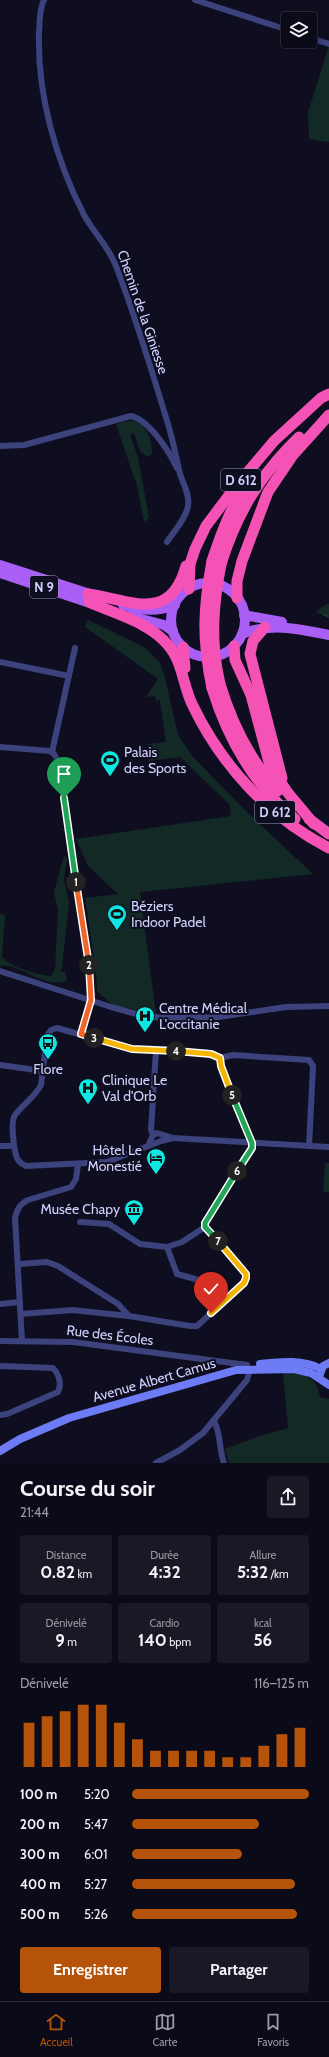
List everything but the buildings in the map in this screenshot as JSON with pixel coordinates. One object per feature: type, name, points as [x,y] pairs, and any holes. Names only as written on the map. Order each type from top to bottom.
[{"type":"highway","name":"D 612","points":[[189,588],[190,564],[195,549],[204,531],[236,486],[274,441],[321,398],[329,395]]},
{"type":"highway","name":"D 612","points":[[329,395],[271,454],[252,477],[225,523],[216,563],[205,601],[204,627],[206,659],[216,686],[234,725],[250,754],[261,770],[286,799],[314,824],[329,834]]},
{"type":"highway","name":"D 612","points":[[216,563],[256,486],[286,450],[329,409]]},
{"type":"highway","name":"D 612","points":[[237,598],[237,581],[242,561],[268,492],[277,475],[329,415]]},
{"type":"highway","name":"D 612","points":[[88,598],[147,605],[163,600],[177,590],[181,583],[193,545],[199,534],[204,531]]},
{"type":"highway","name":"D 612","points":[[88,598],[153,631],[168,645],[177,660],[192,706],[219,750],[251,791],[277,814],[329,848]]},
{"type":"highway","name":"D 612","points":[[265,627],[253,641],[251,647],[251,662],[277,763],[288,794]]},
{"type":"highway","points":[[183,646],[188,686],[208,732]]},
{"type":"highway","name":"D 612","points":[[234,646],[235,660],[251,695],[270,766],[288,794],[314,824]]},
{"type":"highway","name":"D 612","points":[[216,686],[221,718],[230,738],[253,775],[286,812],[329,844]]},
{"type":"main road","name":"N 9","points":[[0,565],[164,625],[173,631]]},
{"type":"main road","name":"N 9","points":[[0,573],[88,598],[145,610],[158,610],[175,605]]},
{"type":"main road","points":[[202,584],[216,584],[227,589],[237,598],[244,615],[242,634],[234,646],[223,654],[210,657],[196,654],[183,646],[173,631],[172,618],[175,605],[189,588],[202,584]]},
{"type":"main road","points":[[244,615],[329,630]]},
{"type":"main road","points":[[242,634],[257,628],[265,627],[329,635]]},
{"type":"street","name":"Chemin de la Giniesse","points":[[44,0],[40,7],[40,81],[51,126],[69,183],[85,217],[109,249],[116,266],[140,334],[176,448],[188,504],[186,513],[167,542]]},
{"type":"street","points":[[195,0],[281,28]]},
{"type":"street","points":[[317,40],[329,44]]},
{"type":"street","points":[[0,446],[24,445],[131,416],[138,417],[146,423],[171,455],[180,472]]},
{"type":"street","points":[[75,648],[52,752],[59,762],[89,965],[91,1000],[81,1034]]},
{"type":"street","points":[[0,662],[69,676]]},
{"type":"street","points":[[0,747],[52,752]]},
{"type":"street","points":[[0,971],[140,1015],[163,1018],[218,1017],[286,1007],[329,1006]]},
{"type":"street","points":[[309,1146],[313,1066],[309,1060],[233,1056],[220,1058],[211,1054],[132,1049],[57,1028],[51,1030],[47,1036],[41,1085],[38,1092],[14,1116],[13,1123],[14,1146],[17,1158],[20,1164],[26,1166],[78,1164],[113,1160],[148,1146],[157,1138],[174,1138],[252,1143],[309,1146],[329,1147]]},
{"type":"street","points":[[156,1050],[152,1123],[157,1138]]},
{"type":"street","points":[[80,1222],[108,1224],[140,1244],[167,1247],[182,1242],[205,1227],[205,1223],[252,1148],[252,1143],[221,1066],[220,1058]]},
{"type":"street","points":[[0,1065],[43,1071]]},
{"type":"street","points":[[0,1146],[14,1146]]},
{"type":"street","points":[[22,1341],[15,1218],[17,1209],[22,1203],[28,1200],[71,1187],[76,1179],[78,1164]]},
{"type":"street","points":[[21,1314],[72,1310],[129,1316],[197,1326],[244,1283],[246,1278],[246,1274],[205,1227]]},
{"type":"street","points":[[167,1247],[176,1274],[206,1282],[223,1301]]},
{"type":"street","points":[[18,1264],[47,1262],[58,1266],[118,1304],[129,1316]]},
{"type":"street","points":[[0,1304],[20,1302]]},
{"type":"street","name":"Rue des Écoles","points":[[0,1340],[73,1342],[217,1361],[240,1371]]},
{"type":"street","points":[[217,1361],[223,1365],[240,1371],[283,1362],[313,1364],[321,1369]]},
{"type":"street","points":[[321,1380],[321,1369],[329,1362]]},
{"type":"street","points":[[0,1366],[53,1368],[58,1373],[60,1388],[58,1392],[18,1410],[0,1416]]},
{"type":"street","name":"Avenue Albert Camus","points":[[0,1451],[20,1439],[69,1418],[240,1371],[294,1370],[311,1373],[329,1386]]},
{"type":"street","points":[[156,1463],[180,1450],[203,1433],[214,1421],[240,1371]]},
{"type":"street","points":[[214,1421],[217,1426],[220,1454],[224,1463]]},
{"type":"green space","points":[[329,46],[329,142],[309,139],[308,112]]},
{"type":"green space","points":[[133,420],[143,426],[150,438],[151,443],[152,454],[147,457],[140,451],[134,433],[130,435],[138,457],[149,518],[144,522],[137,486],[116,424]]},
{"type":"green space","points":[[329,604],[329,618],[316,612],[323,606]]},
{"type":"green space","points":[[88,620],[144,647],[160,663],[165,678],[178,735],[192,756],[249,814],[313,874],[140,892],[156,1014],[112,1005],[97,991],[96,971],[85,898],[118,894],[88,866],[76,839],[231,816],[230,805],[180,757],[149,761],[147,744],[166,742],[160,700],[156,701],[155,696],[146,697],[158,679],[85,627]]},
{"type":"green space","points":[[64,856],[67,858],[64,880],[69,902],[62,968],[60,972],[65,972],[67,978],[65,982],[56,983],[47,981],[15,968],[0,966],[0,914],[5,915],[2,957],[11,964],[25,970],[51,976],[55,969],[58,910],[54,892]]},
{"type":"green space","points":[[325,1163],[329,1163],[329,1192],[323,1192]]},
{"type":"green space","points":[[286,1371],[298,1373],[308,1377],[316,1384],[320,1397],[329,1399],[329,1463],[229,1463],[225,1449],[262,1435],[288,1428],[283,1373]]},
{"type":"place","name":"Palais des Sports","points":[[110,777]]},
{"type":"place","name":"Béziers Indoor Padel","points":[[117,931]]},
{"type":"place","name":"Centre Médical L'occitanie","points":[[145,1033]]},
{"type":"place","name":"Flore","points":[[48,1060]]},
{"type":"place","name":"Clinique Le Val d'Orb","points":[[88,1105]]},
{"type":"place","name":"Hôtel Le Monestié","points":[[156,1175]]},
{"type":"place","name":"Musée Chapy","points":[[134,1226]]},
{"type":"route","points":[[64,798],[91,984],[91,1000],[81,1034],[114,1045],[132,1049],[204,1053],[220,1058],[221,1066],[252,1143],[252,1148],[205,1223],[205,1227],[211,1232],[246,1274],[244,1283],[211,1313]]}]
